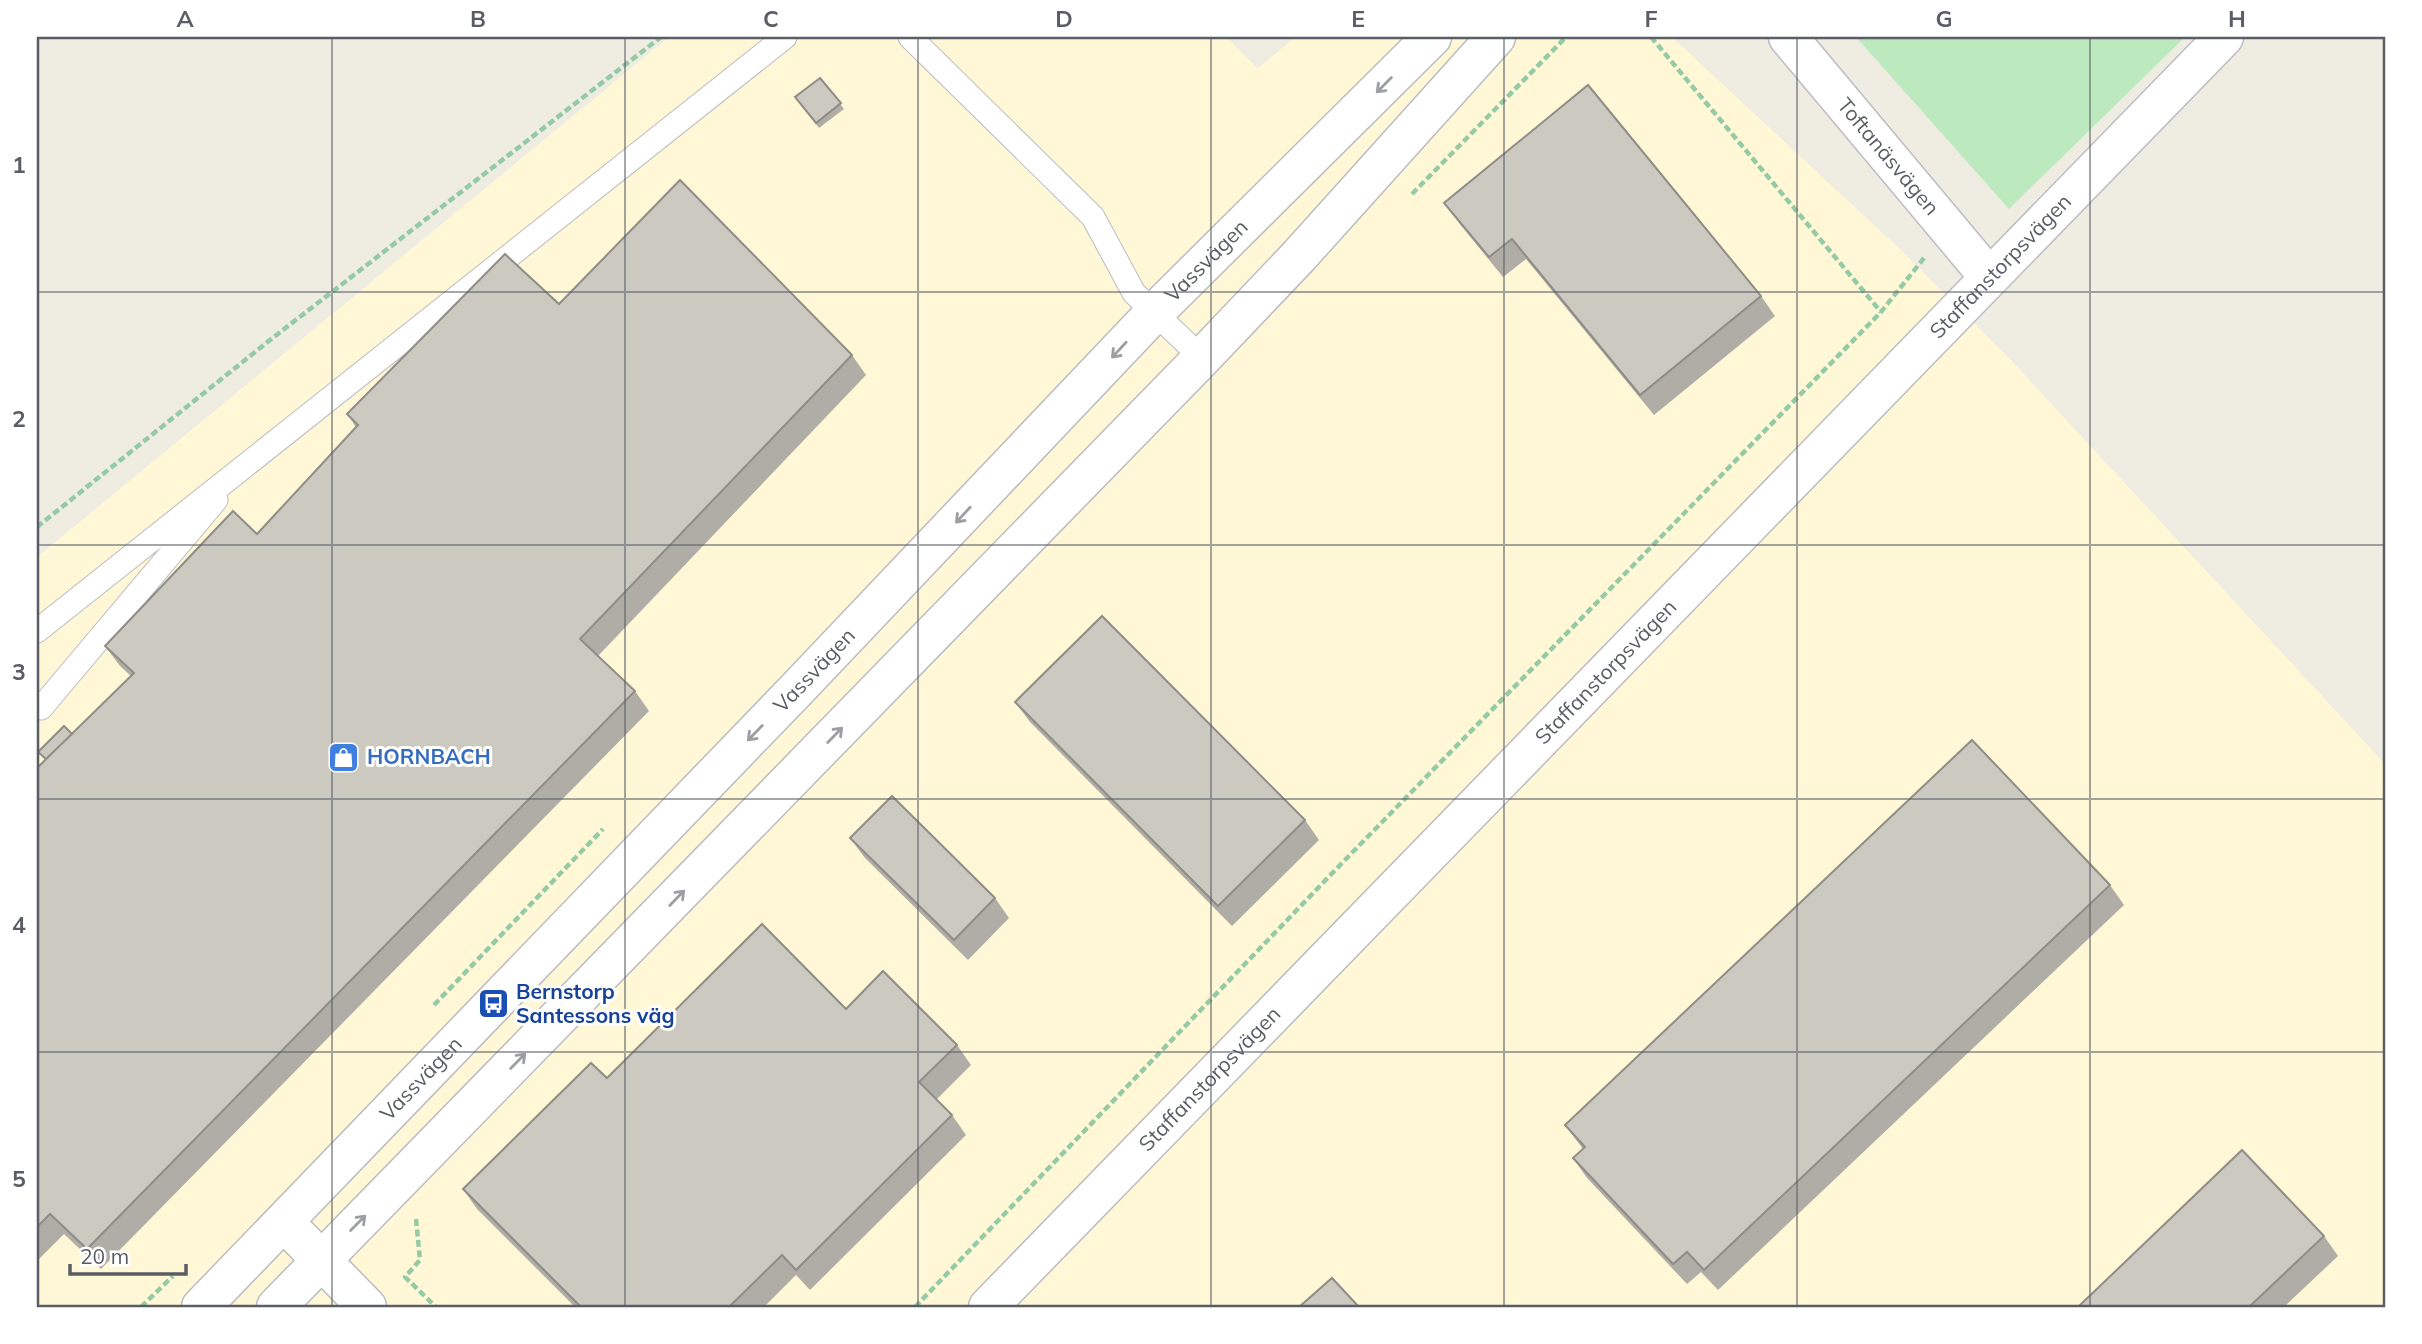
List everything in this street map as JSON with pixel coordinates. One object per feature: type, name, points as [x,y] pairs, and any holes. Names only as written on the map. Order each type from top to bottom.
[{"type":"street","name":"Vassvägen","points":[[201,1307],[285,1223],[1154,313],[1432,37]]},
{"type":"street","points":[[276,1307],[1202,358],[1299,256],[1496,37]]},
{"type":"street","name":"Toftanäsvägen","points":[[1788,37],[1989,277]]},
{"type":"street","name":"Staffanstorpsvägen","points":[[988,1307],[2224,37]]},
{"type":"street","points":[[285,1223],[367,1307]]},
{"type":"lane","points":[[37,631],[785,37]]},
{"type":"lane","points":[[910,37],[1093,217],[1134,293],[1202,358]]},
{"type":"lane","points":[[37,705],[41,708],[86,657],[247,463]]},
{"type":"path","points":[[37,527],[270,340],[661,37]]},
{"type":"path","points":[[1651,37],[1881,312]]},
{"type":"path","points":[[915,1307],[1343,862],[1881,312],[1949,227]]},
{"type":"shaded area","points":[[669,37],[1226,37],[1258,68],[1295,37],[1672,37],[1904,253],[2008,357],[2385,764],[2385,1307],[37,1307],[37,557]]},
{"type":"green space","points":[[1856,37],[2185,37],[2009,209]]},
{"type":"building","points":[[820,78],[841,103],[816,123],[795,97]]},
{"type":"building","points":[[1588,85],[1761,296],[1640,395],[1512,239],[1489,257],[1444,203]]},
{"type":"building","name":"HORNBACH","points":[[680,180],[852,355],[580,639],[635,691],[87,1249],[50,1214],[37,1227],[37,768],[134,673],[105,646],[233,511],[257,534],[358,425],[347,414],[505,254],[559,304]]},
{"type":"building","points":[[1102,616],[1305,820],[1218,906],[1015,702]]},
{"type":"building","points":[[64,726],[72,734],[46,759],[38,752]]},
{"type":"building","points":[[1972,740],[2110,885],[1704,1270],[1687,1252],[1673,1264],[1573,1158],[1585,1147],[1565,1125]]},
{"type":"building","points":[[892,796],[995,898],[954,940],[850,838]]},
{"type":"building","points":[[762,924],[846,1009],[883,971],[957,1045],[919,1082],[952,1115],[796,1270],[782,1255],[729,1307],[581,1307],[463,1189],[591,1063],[607,1078]]},
{"type":"building","points":[[2242,1150],[2324,1236],[2249,1307],[2078,1307]]},
{"type":"building","points":[[1332,1278],[1359,1307],[1299,1307]]},
{"type":"place","name":"HORNBACH","points":[[344,757]]},
{"type":"place","name":"Bernstorp Santessons väg","points":[[493,1004]]}]
